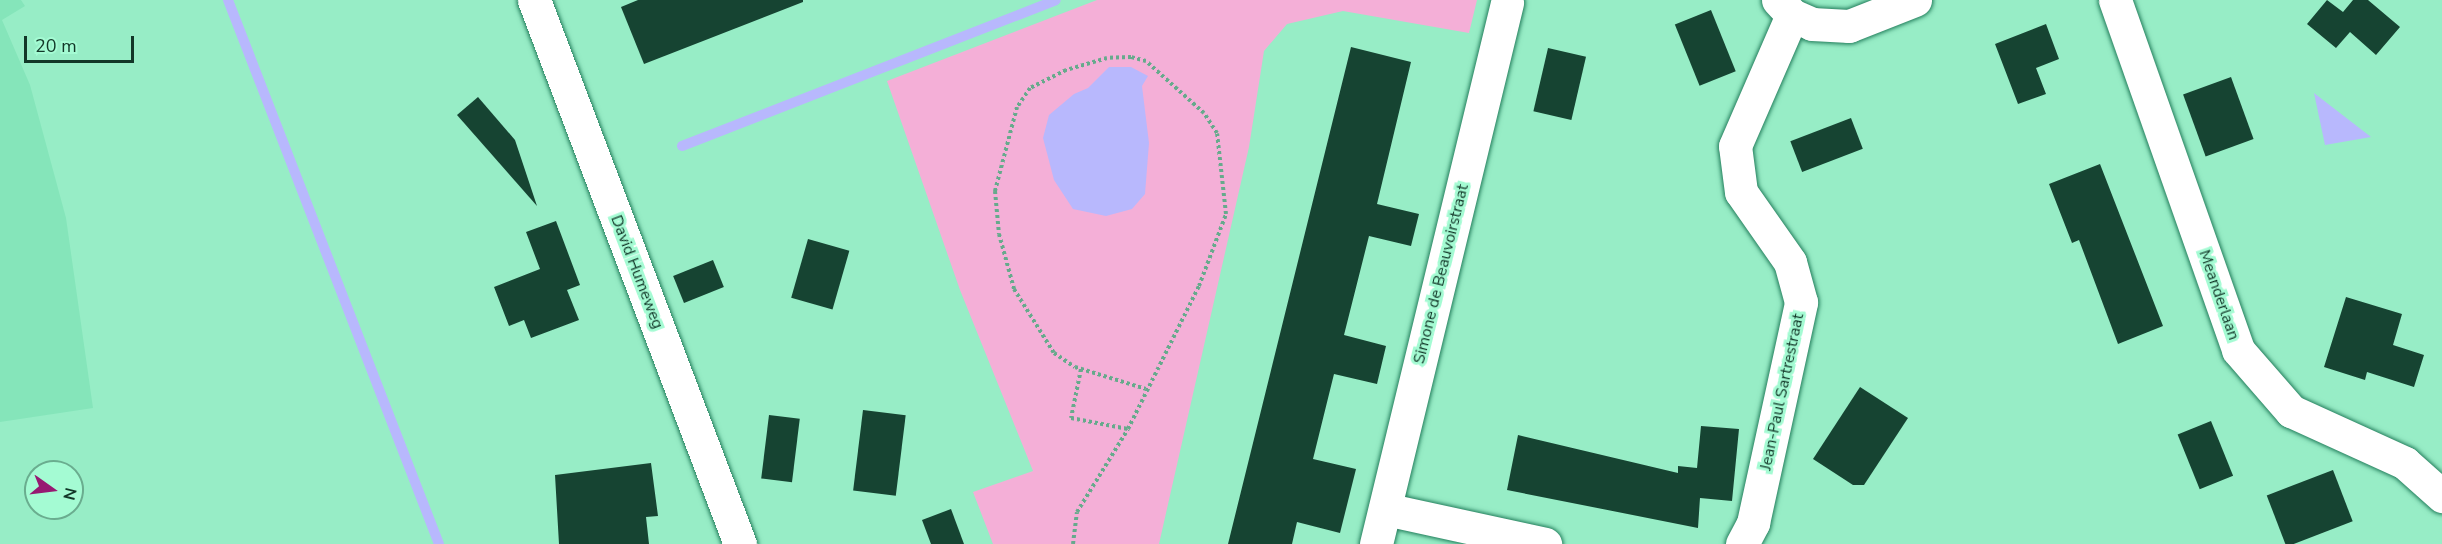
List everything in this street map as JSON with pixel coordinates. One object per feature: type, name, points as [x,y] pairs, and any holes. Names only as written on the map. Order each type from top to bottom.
[{"type":"street","name":"David Humeweg","points":[[534,0],[740,544]]},
{"type":"street","points":[[1785,7],[1812,24],[1849,26],[1915,0]]},
{"type":"street","name":"Meanderlaan","points":[[2115,0],[2238,350],[2292,411],[2405,463],[2442,495]]},
{"type":"street","name":"Simone de Beauvoirstraat","points":[[1376,544],[1507,3]]},
{"type":"street","name":"Jean-Paul Sartrestraat","points":[[1743,544],[1754,523],[1801,302],[1790,262],[1741,192],[1735,146],[1785,7]]},
{"type":"street","points":[[1384,509],[1545,544]]},
{"type":"path","points":[[1073,544],[1077,512],[1128,429],[1146,389],[1200,286],[1226,214],[1226,190],[1217,133],[1204,113],[1157,69],[1131,57],[1107,58],[1066,70],[1030,88],[1017,107],[995,191],[999,234],[1014,289],[1054,353],[1081,369],[1146,389]]},
{"type":"path","points":[[1081,369],[1071,418],[1128,429]]},
{"type":"shaded area","points":[[0,0],[21,0],[25,6],[2,20],[30,85],[66,218],[93,408],[0,422]]},
{"type":"shaded area","points":[[1097,0],[1477,0],[1469,33],[1343,11],[1287,24],[1264,51],[1249,147],[1159,544],[993,544],[973,492],[1033,471],[960,290],[887,81]]},
{"type":"water","points":[[1109,67],[1131,67],[1148,76],[1142,86],[1149,143],[1145,194],[1132,209],[1106,216],[1073,209],[1054,180],[1043,138],[1049,115],[1074,94],[1088,88]]},
{"type":"water","points":[[2314,93],[2371,137],[2325,145]]},
{"type":"building","points":[[638,0],[803,0],[803,2],[644,64],[621,7]]},
{"type":"building","points":[[2327,0],[2343,12],[2353,0],[2368,0],[2400,27],[2376,55],[2350,32],[2336,48],[2307,24]]},
{"type":"building","points":[[1711,10],[1736,71],[1700,86],[1675,25]]},
{"type":"building","points":[[2046,24],[2059,59],[2036,68],[2046,94],[2018,104],[1995,44]]},
{"type":"building","points":[[1351,47],[1411,62],[1377,204],[1419,214],[1411,246],[1369,236],[1344,335],[1386,346],[1377,384],[1334,374],[1313,459],[1356,469],[1340,533],[1297,522],[1292,544],[1228,544]]},
{"type":"building","points":[[1548,48],[1586,57],[1571,120],[1533,111]]},
{"type":"building","points":[[2231,77],[2254,139],[2206,156],[2183,94]]},
{"type":"building","points":[[478,97],[515,140],[537,206],[457,115]]},
{"type":"building","points":[[1851,118],[1863,149],[1802,172],[1790,141]]},
{"type":"building","points":[[2100,164],[2163,326],[2118,344],[2079,240],[2072,243],[2049,184]]},
{"type":"building","points":[[556,221],[580,285],[567,290],[579,320],[531,338],[524,320],[509,326],[494,287],[540,269],[526,232]]},
{"type":"building","points":[[808,239],[849,251],[833,309],[791,298]]},
{"type":"building","points":[[713,260],[724,287],[684,303],[673,276]]},
{"type":"building","points":[[2346,297],[2402,314],[2393,345],[2424,355],[2414,387],[2367,372],[2365,380],[2324,367]]},
{"type":"building","points":[[1860,387],[1908,418],[1864,485],[1853,485],[1813,459]]},
{"type":"building","points":[[863,410],[906,415],[896,496],[853,490]]},
{"type":"building","points":[[769,415],[800,419],[792,482],[761,479]]},
{"type":"building","points":[[2211,421],[2233,476],[2200,489],[2178,434]]},
{"type":"building","points":[[1701,426],[1739,429],[1732,501],[1700,498],[1698,528],[1507,490],[1518,435],[1678,473],[1678,466],[1697,468]]},
{"type":"building","points":[[651,463],[658,516],[646,517],[649,544],[559,544],[555,475]]},
{"type":"building","points":[[2333,470],[2353,521],[2294,544],[2285,544],[2267,495]]},
{"type":"building","points":[[951,509],[964,544],[931,544],[922,520]]},
{"type":"waterway","points":[[228,0],[439,544]]},
{"type":"waterway","points":[[682,146],[1056,0]]}]
